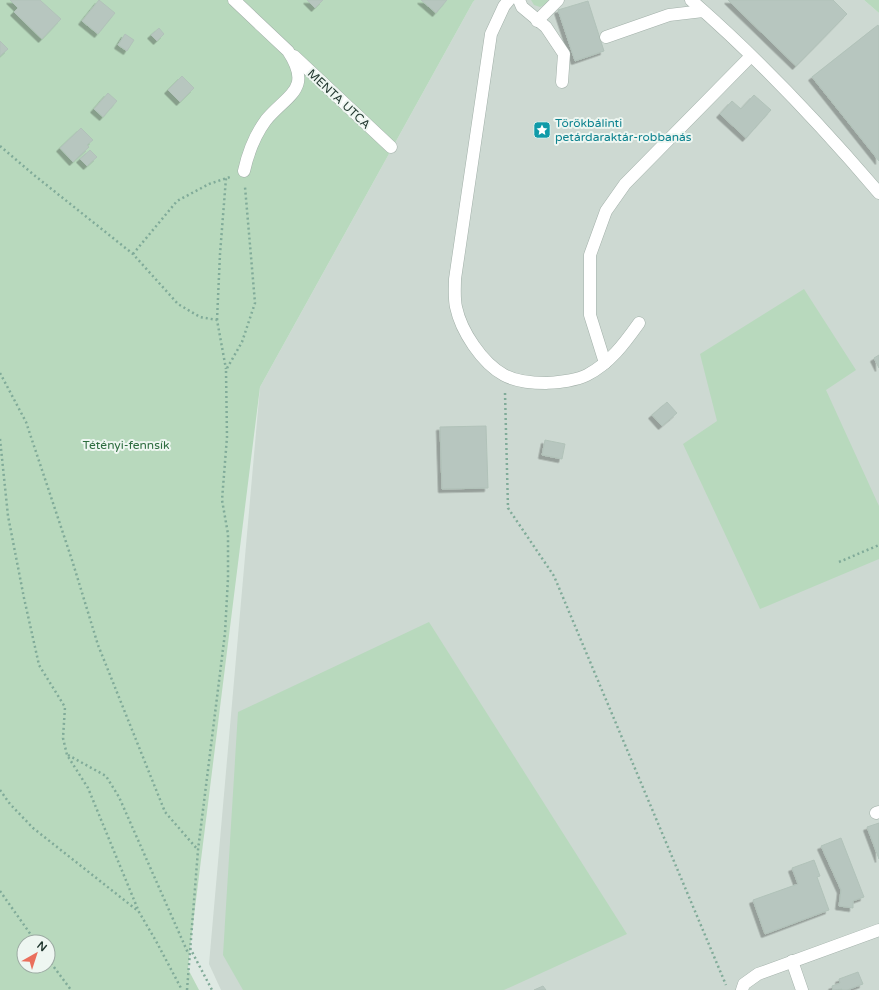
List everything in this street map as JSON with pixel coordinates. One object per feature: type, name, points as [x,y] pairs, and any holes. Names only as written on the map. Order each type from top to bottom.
[{"type":"street","name":"MENTA UTCA","points":[[234,0],[390,148]]},
{"type":"street","points":[[509,0],[504,6],[491,34],[455,279],[456,306],[465,330],[483,359],[504,375],[532,383],[561,382],[586,375],[605,363],[622,348],[639,323]]},
{"type":"street","points":[[519,0],[522,7],[546,27],[564,54],[562,82]]},
{"type":"street","points":[[537,21],[558,0]]},
{"type":"street","points":[[691,0],[750,56],[838,145],[879,193]]},
{"type":"street","points":[[606,37],[669,15],[703,11]]},
{"type":"street","name":"MENTA UTCA","points":[[244,171],[249,151],[266,121],[294,92],[299,80],[294,59],[288,51]]},
{"type":"street","points":[[605,363],[590,315],[590,255],[606,211],[625,184],[750,56]]},
{"type":"street","points":[[742,990],[744,984],[758,974],[879,930]]},
{"type":"street","points":[[792,961],[802,990]]},
{"type":"path","points":[[0,146],[133,254],[178,304],[200,317],[217,320]]},
{"type":"path","points":[[133,254],[177,201],[208,184],[244,171],[255,303],[242,342],[226,370]]},
{"type":"path","points":[[187,990],[198,850],[225,633],[228,578],[228,534],[222,500],[227,436],[226,370],[217,320],[226,178]]},
{"type":"path","points":[[0,374],[26,422],[72,560],[98,645],[165,812],[198,850]]},
{"type":"path","points":[[504,375],[508,508],[554,576],[727,986]]},
{"type":"path","points":[[0,439],[8,516],[24,598],[39,665],[65,707],[62,738],[67,755],[88,788],[138,912],[156,941],[182,990]]},
{"type":"path","points":[[839,562],[879,545]]},
{"type":"path","points":[[67,755],[106,776],[119,797],[189,955]]},
{"type":"path","points":[[0,790],[10,804],[33,828],[138,912]]},
{"type":"path","points":[[0,892],[30,934]]},
{"type":"path","points":[[190,948],[212,990]]},
{"type":"path","points":[[56,970],[70,990]]},
{"type":"shaded area","points":[[475,0],[864,0],[879,13],[879,990],[221,990],[209,964],[260,387]]},
{"type":"green space","name":"Tétényi-fennsík","points":[[0,0],[475,0],[260,387],[190,948],[188,969],[199,990],[0,990]]},
{"type":"green space","points":[[531,0],[548,0],[546,4],[540,7],[534,5]]},
{"type":"green space","points":[[864,0],[879,0],[879,13]]},
{"type":"green space","points":[[804,289],[856,370],[826,390],[879,506],[879,559],[760,609],[683,444],[717,421],[700,354]]},
{"type":"green space","points":[[429,622],[627,934],[504,990],[243,990],[223,955],[238,712]]},
{"type":"building","points":[[10,0],[40,0],[61,19],[42,39],[14,12],[18,8]]},
{"type":"building","points":[[99,0],[115,13],[98,34],[82,21]]},
{"type":"building","points":[[307,0],[323,0],[315,8]]},
{"type":"building","points":[[421,0],[447,0],[436,13]]},
{"type":"building","points":[[728,0],[833,0],[847,14],[796,66]]},
{"type":"building","points":[[588,1],[604,51],[575,61],[558,10]]},
{"type":"building","points":[[878,25],[879,27],[879,161],[812,77]]},
{"type":"building","points":[[159,28],[164,34],[157,41],[151,35]]},
{"type":"building","points":[[125,34],[134,40],[127,51],[118,45]]},
{"type":"building","points":[[0,41],[8,49],[0,56]]},
{"type":"building","points":[[182,76],[194,88],[180,102],[168,90]]},
{"type":"building","points":[[108,93],[117,101],[103,117],[94,109]]},
{"type":"building","points":[[754,95],[771,110],[746,138],[720,114],[732,101],[741,109]]},
{"type":"building","points":[[81,128],[93,140],[87,145],[89,147],[73,162],[60,148]]},
{"type":"building","points":[[90,150],[97,157],[87,166],[80,159]]},
{"type":"building","points":[[879,355],[879,368],[874,358]]},
{"type":"building","points":[[667,402],[677,413],[662,426],[652,415]]},
{"type":"building","points":[[486,426],[488,488],[442,489],[440,427]]},
{"type":"building","points":[[545,440],[565,444],[562,459],[542,455]]},
{"type":"building","points":[[879,823],[879,859],[867,827]]},
{"type":"building","points":[[841,838],[864,897],[853,901],[853,908],[839,906],[841,890],[821,846]]},
{"type":"building","points":[[814,860],[820,876],[817,877],[829,910],[765,934],[753,900],[798,884],[792,868]]},
{"type":"building","points":[[858,972],[863,984],[847,990],[833,990],[832,986],[840,983],[839,979]]},
{"type":"building","points":[[543,986],[546,990],[534,990]]},
{"type":"place","name":"Törökbálinti petárdaraktár-robbanás","points":[[542,130]]}]
